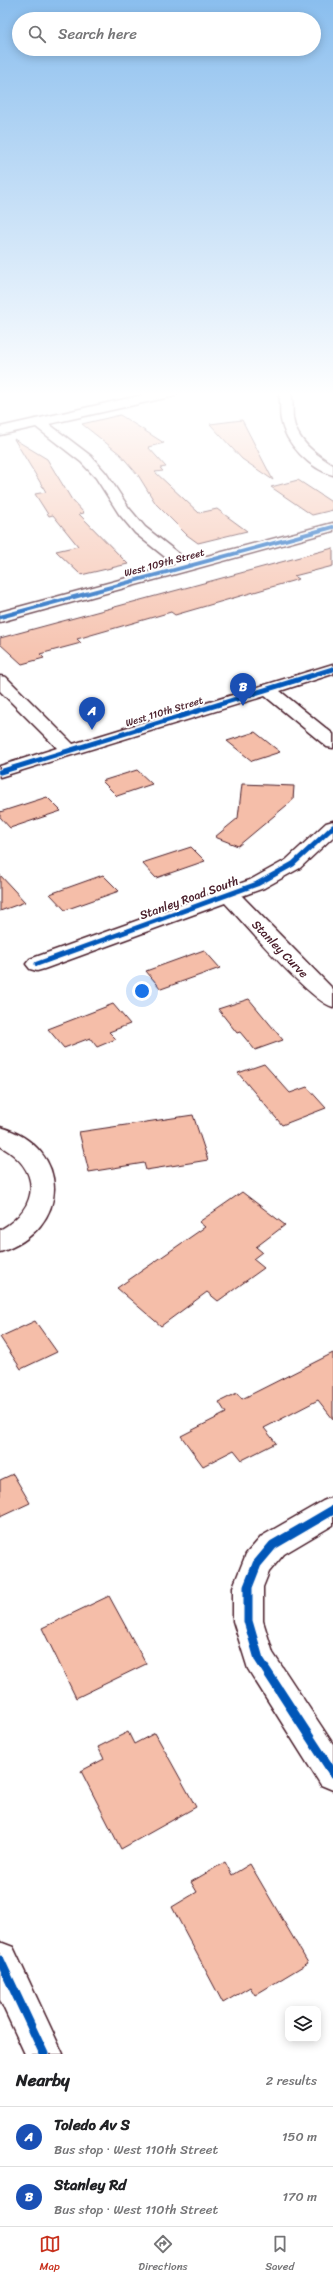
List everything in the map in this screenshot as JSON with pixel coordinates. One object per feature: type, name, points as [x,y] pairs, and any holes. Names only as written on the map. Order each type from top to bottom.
[{"type":"street","points":[[109,488],[124,512],[140,530],[186,567]]},
{"type":"street","name":"West 109th Street","points":[[0,617],[333,527]]},
{"type":"street","name":"West 110th Street","points":[[0,772],[333,669]]},
{"type":"street","points":[[0,681],[70,750]]},
{"type":"street","points":[[267,689],[333,743]]},
{"type":"street","name":"Stanley Road South","points":[[37,964],[229,896],[257,884],[293,864],[333,827]]},
{"type":"street","name":"Stanley Curve","points":[[229,896],[315,985],[333,1000]]},
{"type":"street","points":[[0,1135],[13,1140],[32,1156],[43,1175],[42,1197],[32,1218],[12,1237],[0,1242]]},
{"type":"street","points":[[333,1510],[273,1545],[257,1564],[248,1587],[248,1621],[258,1659],[333,1773]]},
{"type":"street","points":[[0,1960],[44,2054]]},
{"type":"building","points":[[43,488],[65,488],[72,500],[84,513],[79,514],[128,564],[81,575],[56,551],[78,546],[53,515],[49,516],[35,494],[46,492]]},
{"type":"building","points":[[146,488],[172,488],[199,513],[217,509],[247,531],[198,543],[187,535],[156,504]]},
{"type":"building","points":[[272,488],[310,488],[333,503],[333,510],[312,515]]},
{"type":"building","points":[[333,548],[333,566],[294,576],[299,579],[175,615],[171,612],[77,639],[81,643],[40,654],[44,658],[22,664],[0,644],[0,638]]},
{"type":"building","points":[[255,732],[280,752],[252,761],[227,741]]},
{"type":"building","points":[[137,770],[152,784],[117,796],[102,781]]},
{"type":"building","points":[[242,784],[294,786],[293,800],[238,846],[215,837],[238,818]]},
{"type":"building","points":[[47,797],[61,811],[10,828],[0,817],[0,812]]},
{"type":"building","points":[[191,847],[205,861],[156,878],[142,863]]},
{"type":"building","points":[[0,875],[25,902],[0,911]]},
{"type":"building","points":[[103,875],[119,891],[65,910],[50,894]]},
{"type":"building","points":[[204,950],[220,968],[161,989],[146,971]]},
{"type":"building","points":[[249,999],[283,1040],[255,1050],[240,1032],[237,1033],[218,1009]]},
{"type":"building","points":[[113,1004],[130,1024],[109,1032],[116,1039],[97,1047],[90,1038],[64,1048],[48,1029]]},
{"type":"building","points":[[264,1064],[290,1093],[307,1087],[326,1108],[282,1125],[238,1073]]},
{"type":"building","points":[[193,1115],[208,1160],[146,1170],[144,1163],[89,1172],[79,1132]]},
{"type":"building","points":[[242,1192],[285,1225],[256,1247],[262,1252],[253,1259],[264,1268],[218,1301],[207,1292],[161,1326],[117,1288],[205,1227],[199,1222]]},
{"type":"building","points":[[35,1321],[57,1352],[21,1369],[0,1337]]},
{"type":"building","points":[[333,1353],[333,1419],[318,1400],[264,1428],[276,1443],[242,1460],[234,1450],[203,1466],[181,1436],[226,1413],[219,1402],[237,1393],[242,1399]]},
{"type":"building","points":[[13,1474],[30,1503],[0,1517],[0,1480]]},
{"type":"building","points":[[109,1596],[146,1664],[76,1698],[42,1628]]},
{"type":"building","points":[[128,1732],[134,1744],[155,1733],[196,1807],[121,1849],[81,1771],[104,1759],[98,1747]]},
{"type":"building","points":[[225,1862],[232,1875],[250,1864],[308,1963],[255,1995],[250,1987],[223,2003],[172,1907],[197,1892],[191,1882]]},
{"type":"cycle path","points":[[0,617],[333,527]]},
{"type":"cycle path","points":[[0,772],[333,669]]},
{"type":"cycle path","points":[[37,964],[257,884],[293,864],[333,827]]},
{"type":"cycle path","points":[[333,1510],[273,1545],[257,1564],[248,1587],[248,1621],[259,1659],[333,1773]]},
{"type":"cycle path","points":[[0,1960],[44,2054]]},
{"type":"place","name":"Stanley Rd","points":[[243,706]]},
{"type":"place","name":"Toledo Av S","points":[[92,730]]}]
